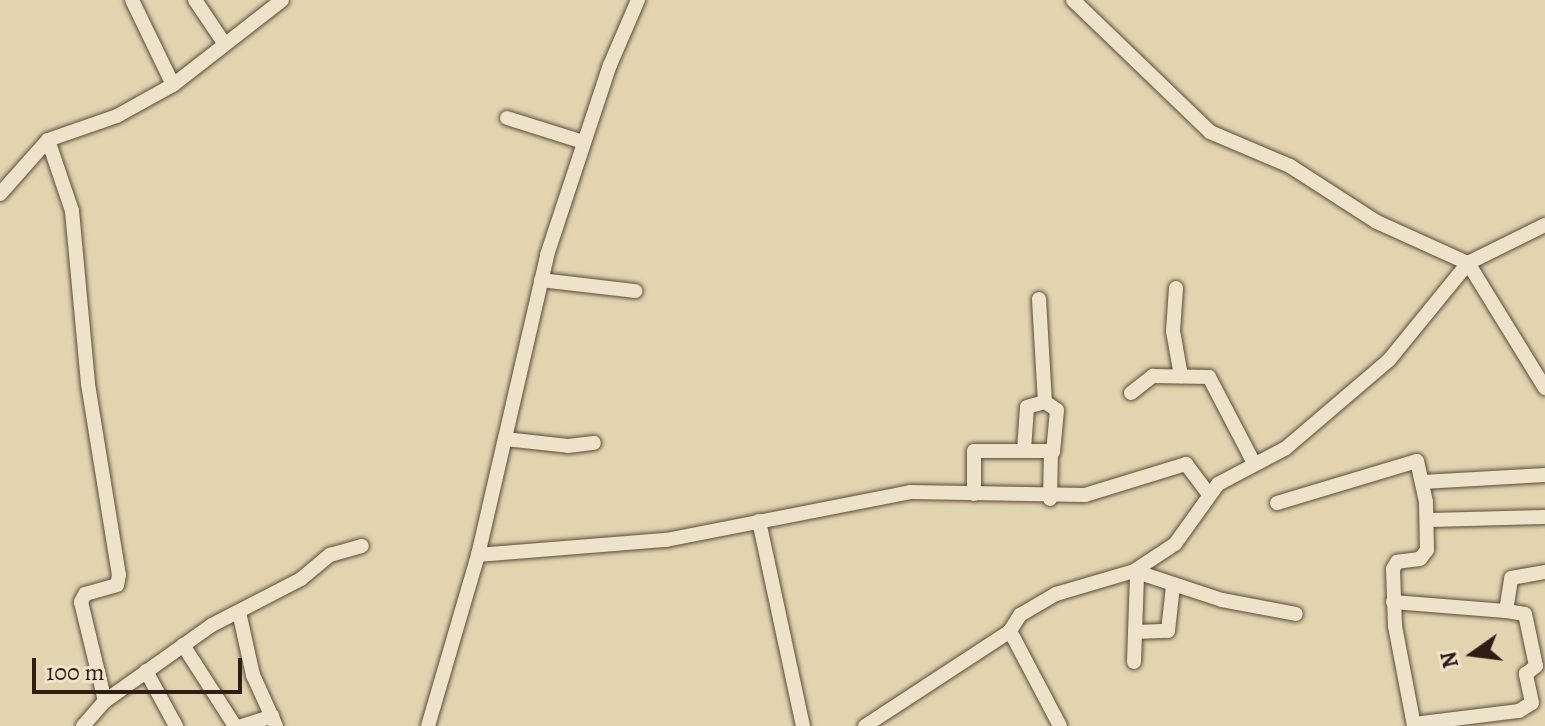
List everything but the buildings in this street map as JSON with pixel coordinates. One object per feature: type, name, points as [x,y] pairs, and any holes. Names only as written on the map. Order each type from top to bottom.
[{"type":"street","points":[[132,0],[173,85]]},
{"type":"street","points":[[195,0],[224,43]]},
{"type":"street","points":[[0,194],[48,140],[117,116],[173,85],[224,43],[262,5],[282,0]]},
{"type":"street","points":[[428,726],[478,555],[541,280],[583,142],[638,0]]},
{"type":"street","points":[[1073,0],[1210,132],[1290,166],[1377,222],[1468,263],[1545,388]]},
{"type":"street","points":[[507,118],[583,142]]},
{"type":"street","points":[[48,140],[72,211],[88,384],[119,575],[117,585],[85,594],[81,602],[105,701]]},
{"type":"street","points":[[865,726],[1010,631],[1020,615],[1056,594],[1136,573],[1185,535],[1208,493],[1310,429],[1389,360],[1468,263],[1545,225]]},
{"type":"street","points":[[541,280],[635,291]]},
{"type":"street","points":[[1176,288],[1173,331],[1181,376]]},
{"type":"street","points":[[1039,299],[1045,402]]},
{"type":"street","points":[[1131,393],[1145,378],[1209,377],[1254,463]]},
{"type":"street","points":[[1024,450],[1027,407],[1045,402],[1056,407],[1050,499]]},
{"type":"street","points":[[505,439],[568,446],[594,443]]},
{"type":"street","points":[[974,494],[974,451],[1053,452]]},
{"type":"street","points":[[1277,503],[1410,460],[1417,461],[1428,520],[1424,556],[1394,566],[1393,602],[1414,725],[1519,711],[1532,703],[1526,674],[1536,666],[1525,614],[1393,602]]},
{"type":"street","points":[[478,555],[654,542],[910,492],[1050,499],[1085,495],[1186,464],[1208,493]]},
{"type":"street","points":[[1423,482],[1545,475]]},
{"type":"street","points":[[1428,520],[1545,517]]},
{"type":"street","points":[[759,521],[803,726]]},
{"type":"street","points":[[83,726],[105,701],[183,645],[301,579],[330,555],[362,546]]},
{"type":"street","points":[[1506,611],[1511,578],[1545,572]]},
{"type":"street","points":[[1136,573],[1173,586],[1296,614]]},
{"type":"street","points":[[1134,662],[1136,573]]},
{"type":"street","points":[[1135,632],[1168,631],[1173,586]]},
{"type":"street","points":[[239,612],[253,675],[274,721],[242,726]]},
{"type":"street","points":[[1010,631],[1060,726]]},
{"type":"street","points":[[183,645],[235,726]]},
{"type":"street","points":[[146,671],[176,726]]}]
